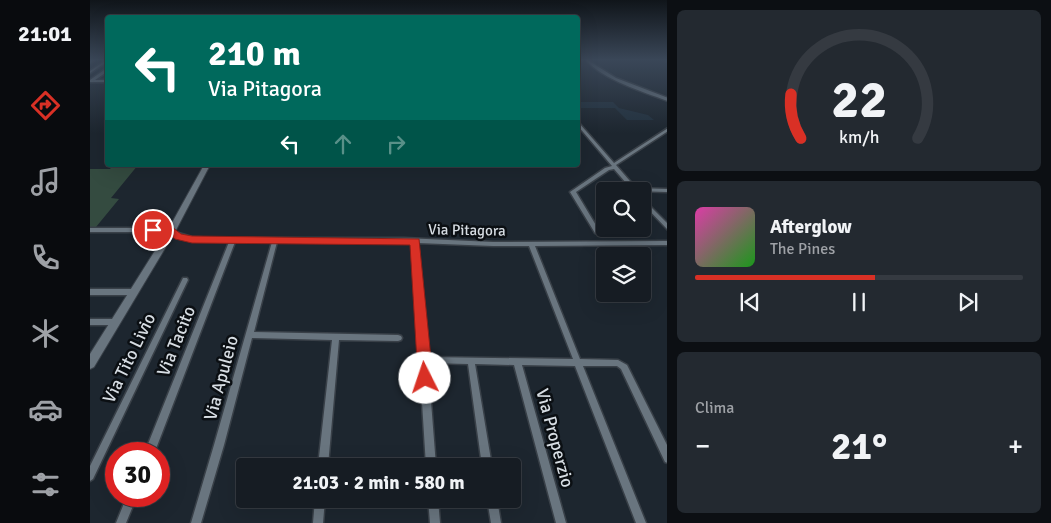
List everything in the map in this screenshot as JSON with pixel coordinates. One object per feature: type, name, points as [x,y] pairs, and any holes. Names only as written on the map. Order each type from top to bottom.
[{"type":"main road","points":[[90,363],[172,230],[206,167]]},
{"type":"street","points":[[631,84],[667,100]]},
{"type":"street","points":[[580,127],[628,182]]},
{"type":"street","points":[[596,230],[573,192],[606,169],[615,166],[667,129]]},
{"type":"street","points":[[580,132],[585,133]]},
{"type":"street","points":[[651,190],[667,191]]},
{"type":"street","points":[[651,209],[667,228]]},
{"type":"street","name":"Via Pitagora","points":[[90,230],[172,230],[178,237],[234,240],[415,241],[453,244],[667,243]]},
{"type":"street","name":"Via Tacito","points":[[154,442],[234,240]]},
{"type":"street","name":"Via Apuleio","points":[[196,523],[275,240]]},
{"type":"street","points":[[415,241],[430,458]]},
{"type":"street","points":[[532,243],[641,523]]},
{"type":"street","name":"Via Tito Livio","points":[[90,476],[185,280]]},
{"type":"street","points":[[90,292],[134,292]]},
{"type":"street","points":[[90,322],[115,322]]},
{"type":"street","points":[[249,335],[398,338]]},
{"type":"street","points":[[324,458],[336,337]]},
{"type":"street","points":[[424,360],[618,363],[624,367],[667,459]]},
{"type":"street","points":[[471,361],[486,458]]},
{"type":"street","name":"Via Properzio","points":[[517,361],[561,523]]},
{"type":"street","points":[[121,523],[128,507]]},
{"type":"street","points":[[318,523],[319,508]]},
{"type":"street","points":[[434,508],[435,523]]},
{"type":"street","points":[[494,508],[496,523]]},
{"type":"shaded area","points":[[580,102],[613,102],[619,108],[648,115],[654,120],[627,120],[615,108],[580,108]]},
{"type":"green space","points":[[112,167],[136,167],[111,198],[119,199],[96,227],[90,227],[90,169],[110,169]]},
{"type":"route","points":[[153,230],[172,230],[178,237],[192,239],[415,241],[425,378]]}]
